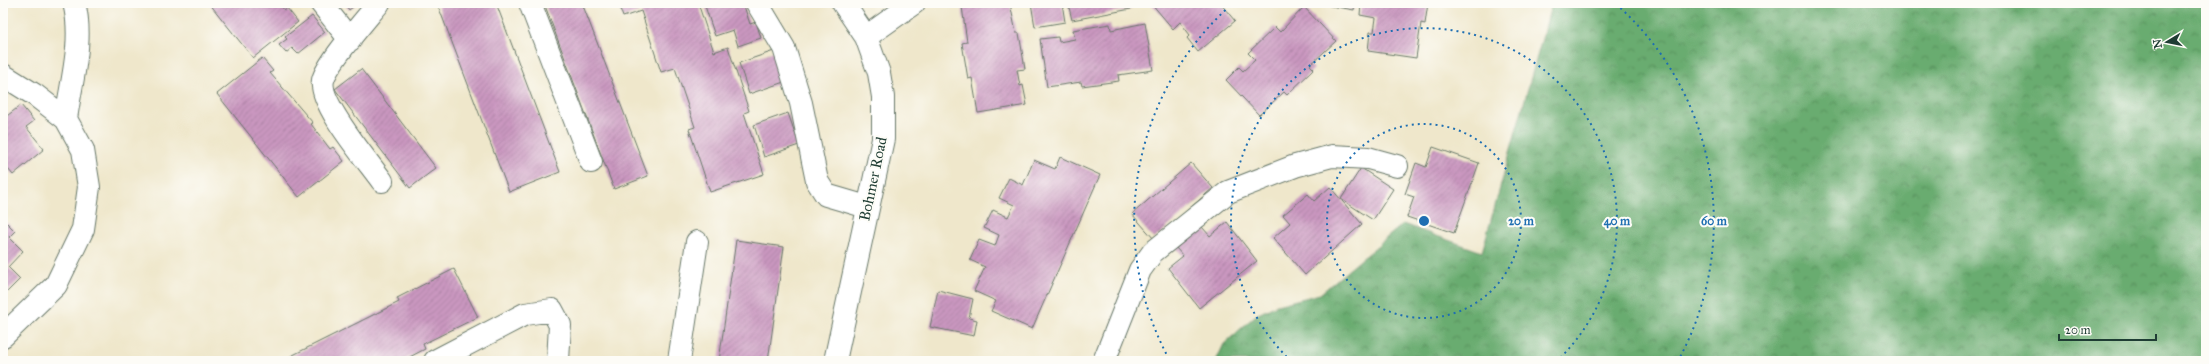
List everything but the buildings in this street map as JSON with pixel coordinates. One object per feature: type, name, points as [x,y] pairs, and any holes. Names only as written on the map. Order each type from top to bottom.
[{"type":"street","points":[[66,119],[77,45],[78,18],[74,3]]},
{"type":"street","points":[[321,3],[350,40]]},
{"type":"street","points":[[379,3],[326,74],[323,87],[324,96],[328,105],[382,180]]},
{"type":"street","points":[[530,3],[591,162]]},
{"type":"street","points":[[757,3],[784,48],[801,103],[817,181],[826,195],[867,207]]},
{"type":"street","name":"Bohmer Road","points":[[836,361],[867,207],[883,139],[883,97],[879,73],[866,37],[843,3]]},
{"type":"street","points":[[866,37],[914,3]]},
{"type":"street","points":[[3,75],[35,95],[66,119],[84,150],[89,187],[83,229],[56,285],[3,336]]},
{"type":"street","points":[[1104,361],[1140,270],[1153,252],[1228,192],[1295,166],[1332,156],[1368,158],[1396,166]]},
{"type":"street","points":[[679,361],[697,242]]},
{"type":"street","points":[[435,361],[525,314],[552,310],[560,325],[558,361]]},
{"type":"green space","points":[[1552,3],[2206,3],[2206,361],[1216,361],[1224,344],[1256,315],[1277,305],[1320,294],[1403,224],[1482,252]]}]
